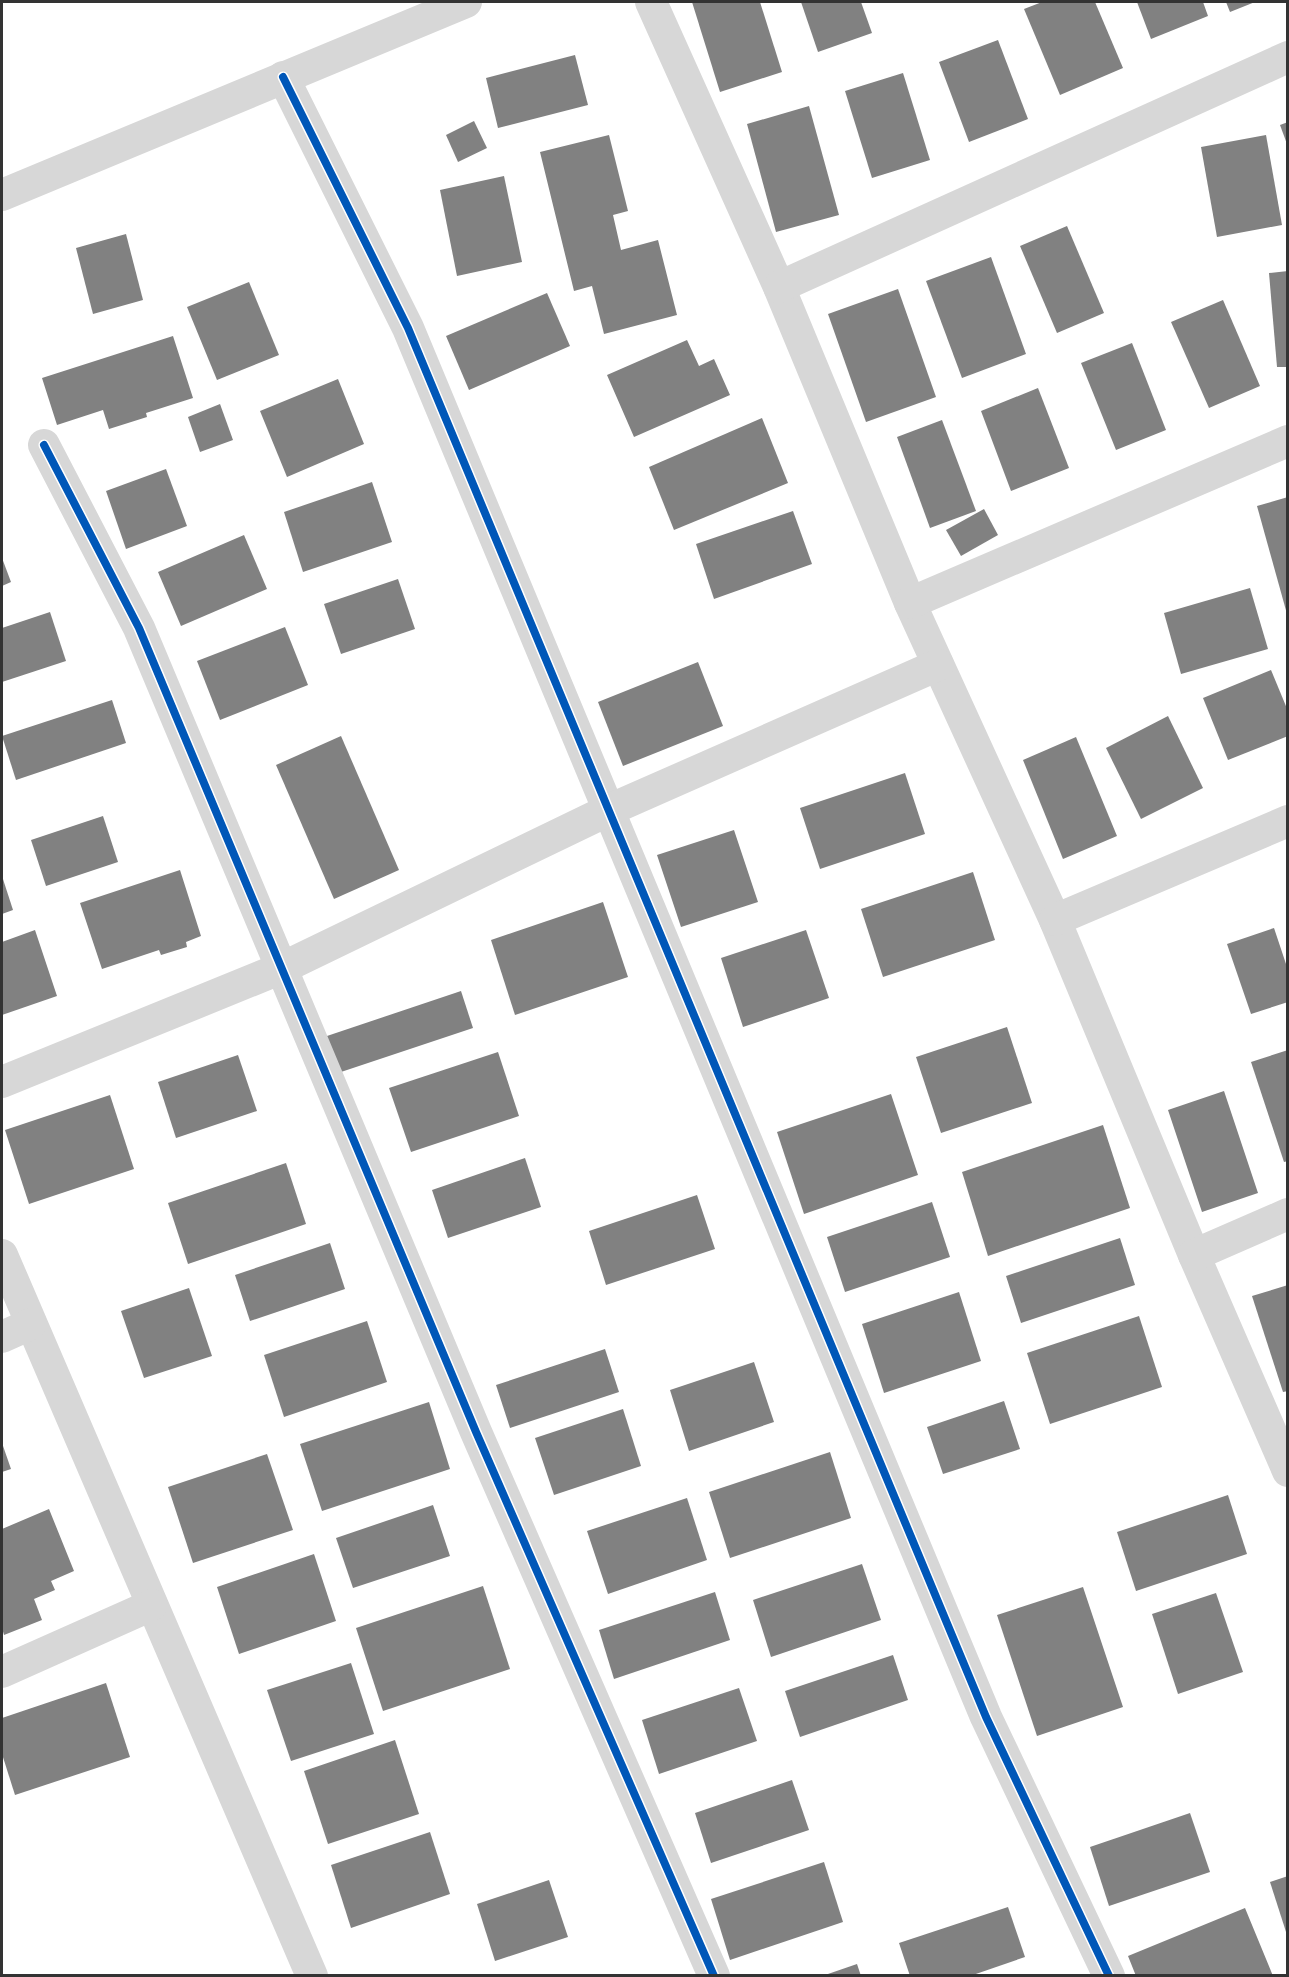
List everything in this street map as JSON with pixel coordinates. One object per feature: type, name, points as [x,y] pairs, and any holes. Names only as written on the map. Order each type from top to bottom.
[{"type":"street","points":[[2,195],[466,2]]},
{"type":"street","points":[[651,2],[779,287],[910,603],[1054,920],[1287,1472]]},
{"type":"street","points":[[779,287],[1287,57]]},
{"type":"street","points":[[283,78],[408,328],[986,1717],[1109,1976]]},
{"type":"street","points":[[910,603],[1287,441]]},
{"type":"street","points":[[44,445],[139,628],[476,1432],[714,1976]]},
{"type":"street","points":[[2,1082],[282,968],[609,810],[938,665]]},
{"type":"street","points":[[1054,920],[1287,821]]},
{"type":"street","points":[[1194,1255],[1287,1214]]},
{"type":"street","points":[[2,1255],[312,1976]]},
{"type":"street","points":[[2,1337],[31,1324]]},
{"type":"street","points":[[2,1672],[152,1605]]},
{"type":"building","points":[[692,2],[760,2],[782,72],[720,92]]},
{"type":"building","points":[[801,2],[861,2],[872,33],[818,52]]},
{"type":"building","points":[[1042,2],[1095,2],[1123,68],[1060,95],[1024,9]]},
{"type":"building","points":[[1137,2],[1203,2],[1208,16],[1151,39]]},
{"type":"building","points":[[1226,2],[1255,2],[1230,12]]},
{"type":"building","points":[[998,40],[1028,119],[969,142],[939,62]]},
{"type":"building","points":[[575,55],[588,105],[498,128],[486,78]]},
{"type":"building","points":[[903,73],[930,160],[872,178],[845,91]]},
{"type":"building","points":[[809,106],[839,215],[776,232],[747,124]]},
{"type":"building","points":[[474,121],[487,148],[458,162],[446,135]]},
{"type":"building","points":[[1288,122],[1288,144],[1287,144],[1280,125]]},
{"type":"building","points":[[609,135],[628,211],[613,215],[621,250],[658,240],[677,315],[604,334],[592,286],[574,291],[540,152]]},
{"type":"building","points":[[1266,135],[1282,225],[1217,237],[1201,147]]},
{"type":"building","points":[[504,176],[522,262],[457,276],[440,190]]},
{"type":"building","points":[[1067,226],[1104,313],[1057,333],[1020,246]]},
{"type":"building","points":[[126,234],[143,300],[93,314],[76,248]]},
{"type":"building","points":[[991,257],[1026,354],[962,378],[926,281]]},
{"type":"building","points":[[1288,271],[1288,367],[1277,367],[1269,273]]},
{"type":"building","points":[[249,282],[279,355],[217,380],[187,307]]},
{"type":"building","points":[[898,289],[936,397],[866,422],[828,314]]},
{"type":"building","points":[[547,293],[570,346],[469,390],[446,336]]},
{"type":"building","points":[[1223,300],[1260,386],[1209,408],[1171,322]]},
{"type":"building","points":[[173,336],[193,398],[146,413],[147,417],[109,429],[103,410],[57,425],[42,378]]},
{"type":"building","points":[[687,340],[699,366],[714,359],[730,395],[634,437],[607,375]]},
{"type":"building","points":[[1132,343],[1166,430],[1116,450],[1081,363]]},
{"type":"building","points":[[338,379],[364,444],[287,477],[260,411]]},
{"type":"building","points":[[1038,388],[1069,468],[1011,491],[981,411]]},
{"type":"building","points":[[220,404],[233,440],[200,452],[188,417]]},
{"type":"building","points":[[762,418],[788,483],[674,530],[649,467]]},
{"type":"building","points":[[942,420],[976,511],[930,528],[897,437]]},
{"type":"building","points":[[166,469],[187,526],[126,549],[106,491]]},
{"type":"building","points":[[372,482],[392,542],[303,572],[284,512]]},
{"type":"building","points":[[1288,497],[1288,614],[1287,614],[1257,506]]},
{"type":"building","points":[[984,509],[998,535],[961,556],[946,530]]},
{"type":"building","points":[[793,511],[812,564],[714,599],[696,544]]},
{"type":"building","points":[[244,535],[267,589],[181,626],[158,572]]},
{"type":"building","points":[[2,558],[11,582],[2,586]]},
{"type":"building","points":[[398,579],[415,629],[341,654],[324,604]]},
{"type":"building","points":[[1250,588],[1268,649],[1181,674],[1164,613]]},
{"type":"building","points":[[50,612],[66,661],[2,682],[2,628]]},
{"type":"building","points":[[285,627],[308,685],[220,720],[197,661]]},
{"type":"building","points":[[698,662],[723,726],[623,766],[598,702]]},
{"type":"building","points":[[1271,670],[1288,711],[1288,736],[1228,760],[1203,698]]},
{"type":"building","points":[[112,700],[126,743],[16,780],[2,736]]},
{"type":"building","points":[[1168,716],[1203,788],[1141,819],[1106,748]]},
{"type":"building","points":[[341,736],[399,870],[334,899],[276,765]]},
{"type":"building","points":[[1076,737],[1117,836],[1063,859],[1023,760]]},
{"type":"building","points":[[905,773],[925,834],[820,869],[800,808]]},
{"type":"building","points":[[103,816],[118,862],[46,886],[31,840]]},
{"type":"building","points":[[734,830],[758,902],[681,927],[657,855]]},
{"type":"building","points":[[180,870],[201,936],[186,942],[187,947],[161,955],[159,950],[102,969],[80,903]]},
{"type":"building","points":[[973,872],[995,940],[883,977],[861,909]]},
{"type":"building","points":[[2,876],[13,910],[2,914]]},
{"type":"building","points":[[603,902],[628,977],[515,1015],[491,940]]},
{"type":"building","points":[[1274,928],[1288,970],[1288,1002],[1251,1014],[1227,944]]},
{"type":"building","points":[[35,930],[57,996],[2,1015],[2,942]]},
{"type":"building","points":[[806,930],[829,998],[743,1027],[721,958]]},
{"type":"building","points":[[461,991],[473,1028],[332,1075],[321,1038]]},
{"type":"building","points":[[1007,1027],[1032,1103],[941,1133],[916,1057]]},
{"type":"building","points":[[1288,1050],[1288,1161],[1284,1162],[1251,1062]]},
{"type":"building","points":[[498,1052],[519,1116],[411,1152],[389,1088]]},
{"type":"building","points":[[238,1055],[257,1111],[176,1138],[158,1082]]},
{"type":"building","points":[[1224,1091],[1258,1193],[1202,1212],[1168,1110]]},
{"type":"building","points":[[891,1094],[918,1175],[804,1214],[777,1132]]},
{"type":"building","points":[[110,1095],[134,1169],[29,1204],[5,1130]]},
{"type":"building","points":[[1103,1125],[1130,1208],[988,1256],[962,1172]]},
{"type":"building","points":[[525,1158],[541,1207],[448,1238],[432,1190]]},
{"type":"building","points":[[286,1163],[306,1224],[188,1264],[168,1203]]},
{"type":"building","points":[[697,1195],[715,1249],[606,1285],[589,1231]]},
{"type":"building","points":[[932,1202],[950,1257],[845,1292],[827,1237]]},
{"type":"building","points":[[1120,1238],[1135,1285],[1021,1323],[1006,1276]]},
{"type":"building","points":[[330,1243],[345,1289],[250,1321],[235,1275]]},
{"type":"building","points":[[1288,1285],[1288,1391],[1283,1392],[1252,1296]]},
{"type":"building","points":[[189,1288],[212,1356],[144,1378],[121,1311]]},
{"type":"building","points":[[959,1292],[981,1361],[884,1393],[862,1324]]},
{"type":"building","points":[[1139,1316],[1162,1387],[1050,1424],[1027,1353]]},
{"type":"building","points":[[367,1321],[387,1382],[284,1417],[264,1355]]},
{"type":"building","points":[[605,1349],[619,1392],[510,1428],[496,1385]]},
{"type":"building","points":[[754,1362],[774,1422],[689,1451],[670,1390]]},
{"type":"building","points":[[1004,1401],[1020,1449],[943,1474],[927,1427]]},
{"type":"building","points":[[429,1402],[450,1469],[322,1511],[300,1444]]},
{"type":"building","points":[[623,1409],[641,1466],[554,1495],[535,1438]]},
{"type":"building","points":[[2,1443],[11,1469],[2,1472]]},
{"type":"building","points":[[830,1452],[851,1518],[730,1558],[709,1492]]},
{"type":"building","points":[[267,1454],[293,1530],[193,1563],[168,1487]]},
{"type":"building","points":[[1228,1495],[1247,1554],[1136,1591],[1117,1532]]},
{"type":"building","points":[[687,1498],[707,1560],[608,1594],[587,1531]]},
{"type":"building","points":[[433,1505],[450,1556],[353,1588],[336,1538]]},
{"type":"building","points":[[49,1509],[74,1571],[51,1581],[55,1590],[34,1599],[42,1620],[4,1635],[2,1628],[2,1529]]},
{"type":"building","points":[[314,1554],[336,1621],[239,1654],[217,1587]]},
{"type":"building","points":[[862,1564],[881,1620],[771,1657],[753,1600]]},
{"type":"building","points":[[483,1586],[510,1669],[383,1711],[356,1628]]},
{"type":"building","points":[[1083,1587],[1123,1707],[1037,1736],[997,1615]]},
{"type":"building","points":[[715,1592],[730,1640],[614,1679],[599,1630]]},
{"type":"building","points":[[1216,1593],[1243,1672],[1178,1694],[1152,1614]]},
{"type":"building","points":[[893,1655],[908,1700],[800,1737],[785,1691]]},
{"type":"building","points":[[351,1663],[374,1734],[291,1761],[267,1690]]},
{"type":"building","points":[[106,1683],[130,1757],[15,1795],[2,1754],[2,1718]]},
{"type":"building","points":[[739,1688],[757,1741],[659,1774],[642,1720]]},
{"type":"building","points":[[395,1740],[419,1814],[328,1844],[304,1771]]},
{"type":"building","points":[[792,1780],[809,1830],[711,1863],[695,1813]]},
{"type":"building","points":[[1190,1813],[1210,1872],[1109,1906],[1090,1847]]},
{"type":"building","points":[[430,1832],[450,1894],[351,1928],[331,1865]]},
{"type":"building","points":[[824,1862],[843,1922],[730,1960],[711,1899]]},
{"type":"building","points":[[1288,1876],[1288,1935],[1287,1935],[1270,1882]]},
{"type":"building","points":[[549,1880],[568,1937],[495,1961],[477,1904]]},
{"type":"building","points":[[1008,1907],[1025,1957],[970,1976],[910,1976],[899,1943]]},
{"type":"building","points":[[1245,1908],[1273,1976],[1233,1976],[1233,1974],[1228,1976],[1136,1976],[1128,1956]]},
{"type":"building","points":[[857,1964],[861,1976],[825,1975]]},
{"type":"cycle path","points":[[283,77],[408,328],[986,1717],[1109,1976]]},
{"type":"cycle path","points":[[44,445],[139,628],[476,1432],[714,1976]]}]
